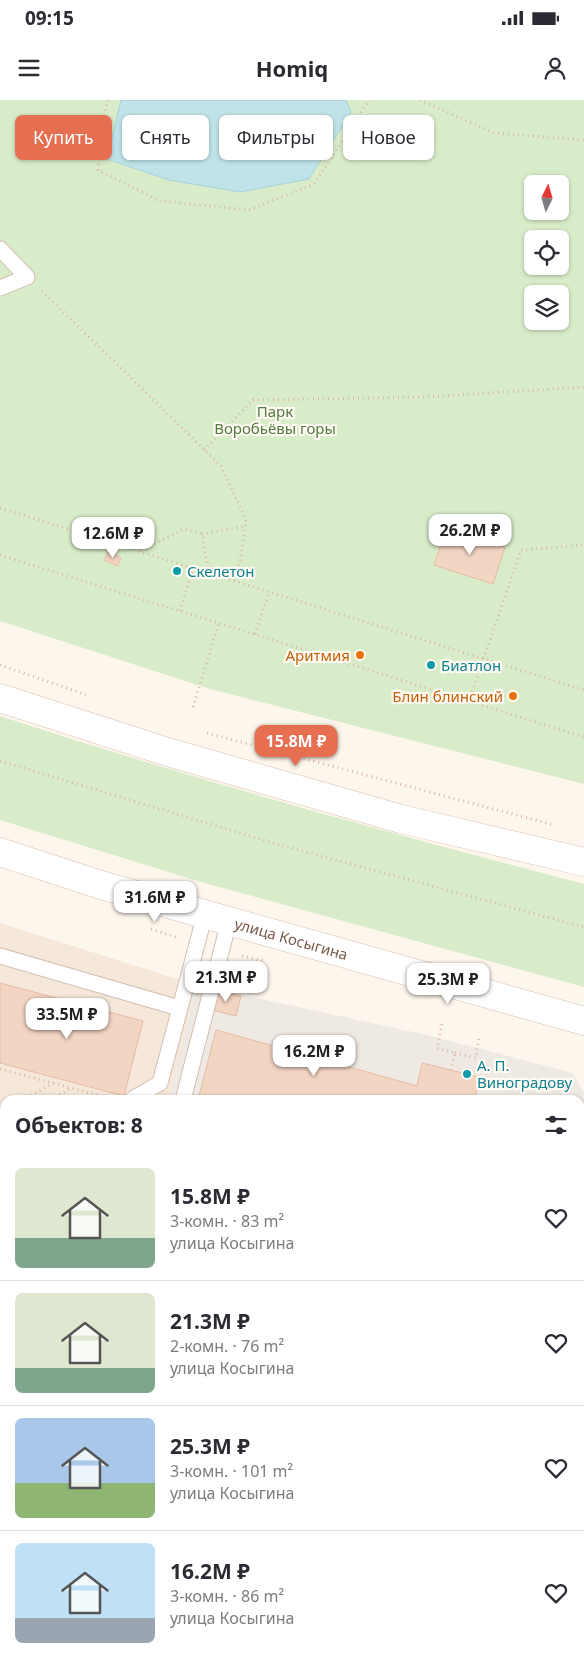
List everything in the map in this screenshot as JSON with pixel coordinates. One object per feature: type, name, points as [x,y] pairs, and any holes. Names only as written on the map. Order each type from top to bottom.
[{"type":"main road","points":[[0,698],[171,753],[401,819],[584,862]]},
{"type":"main road","name":"улица Косыгина","points":[[0,852],[101,885],[584,1021]]},
{"type":"lane","points":[[0,249],[27,276],[0,288]]},
{"type":"lane","points":[[140,1095],[160,1083],[179,1008],[217,918]]},
{"type":"lane","points":[[184,1095],[217,918]]},
{"type":"lane","points":[[0,956],[179,1008]]},
{"type":"path","points":[[108,100],[101,127],[98,170],[160,202],[249,210],[314,184],[369,100]]},
{"type":"path","points":[[364,100],[365,106]]},
{"type":"path","points":[[420,100],[494,133],[584,140]]},
{"type":"path","points":[[27,276],[221,466],[246,520],[241,557],[233,580]]},
{"type":"path","points":[[204,450],[253,400],[424,397],[584,387]]},
{"type":"path","points":[[0,508],[584,690]]},
{"type":"path","points":[[140,552],[184,529],[202,534],[245,526]]},
{"type":"path","points":[[202,534],[209,573]]},
{"type":"path","points":[[469,701],[482,658],[521,550],[584,545]]},
{"type":"path","points":[[0,555],[584,737]]},
{"type":"path","points":[[180,611],[193,568]]},
{"type":"path","points":[[256,634],[269,592]]},
{"type":"path","points":[[193,707],[219,623]]},
{"type":"path","points":[[0,665],[92,697]]},
{"type":"path","points":[[204,732],[560,827]]},
{"type":"path","points":[[0,761],[280,846],[584,927]]},
{"type":"path","points":[[442,1024],[438,1048],[455,1053],[476,1058],[479,1034]]},
{"type":"path","points":[[451,1070],[455,1053]]},
{"type":"path","points":[[0,1069],[100,1095]]},
{"type":"path","points":[[31,1095],[54,1083]]},
{"type":"path","points":[[59,1095],[72,1087]]},
{"type":"shaded area","points":[[0,923],[196,985],[170,1095],[0,1095]]},
{"type":"shaded area","points":[[196,985],[427,1035],[573,1073],[584,1093],[584,1095],[170,1095]]},
{"type":"green space","name":"Парк Воробьёвы горы","points":[[0,100],[584,100],[584,784],[210,689],[0,621]]},
{"type":"green space","points":[[0,716],[145,762],[291,804],[584,884],[584,987],[201,882],[0,820]]},
{"type":"water","points":[[121,100],[346,100],[351,112],[349,115],[343,115],[343,125],[333,141],[333,115],[219,115],[219,160],[321,160],[309,179],[240,192],[169,180],[110,160],[112,160],[112,138]]},
{"type":"building","points":[[447,528],[505,547],[493,584],[434,565]]},
{"type":"building","points":[[109,551],[121,558],[117,566],[104,560]]},
{"type":"building","points":[[0,983],[143,1021],[124,1095],[0,1063]]},
{"type":"building","points":[[217,990],[241,996],[236,1016],[212,1010]]},
{"type":"building","points":[[216,1030],[417,1086],[422,1063],[479,1077],[476,1095],[199,1095]]},
{"type":"place","name":"Скелетон","points":[[177,571]]},
{"type":"place","name":"Аритмия","points":[[360,655]]},
{"type":"place","name":"Биатлон","points":[[431,665]]},
{"type":"place","name":"Блин блинский","points":[[513,696]]},
{"type":"place","name":"А. П. Виноградову","points":[[467,1074]]}]
